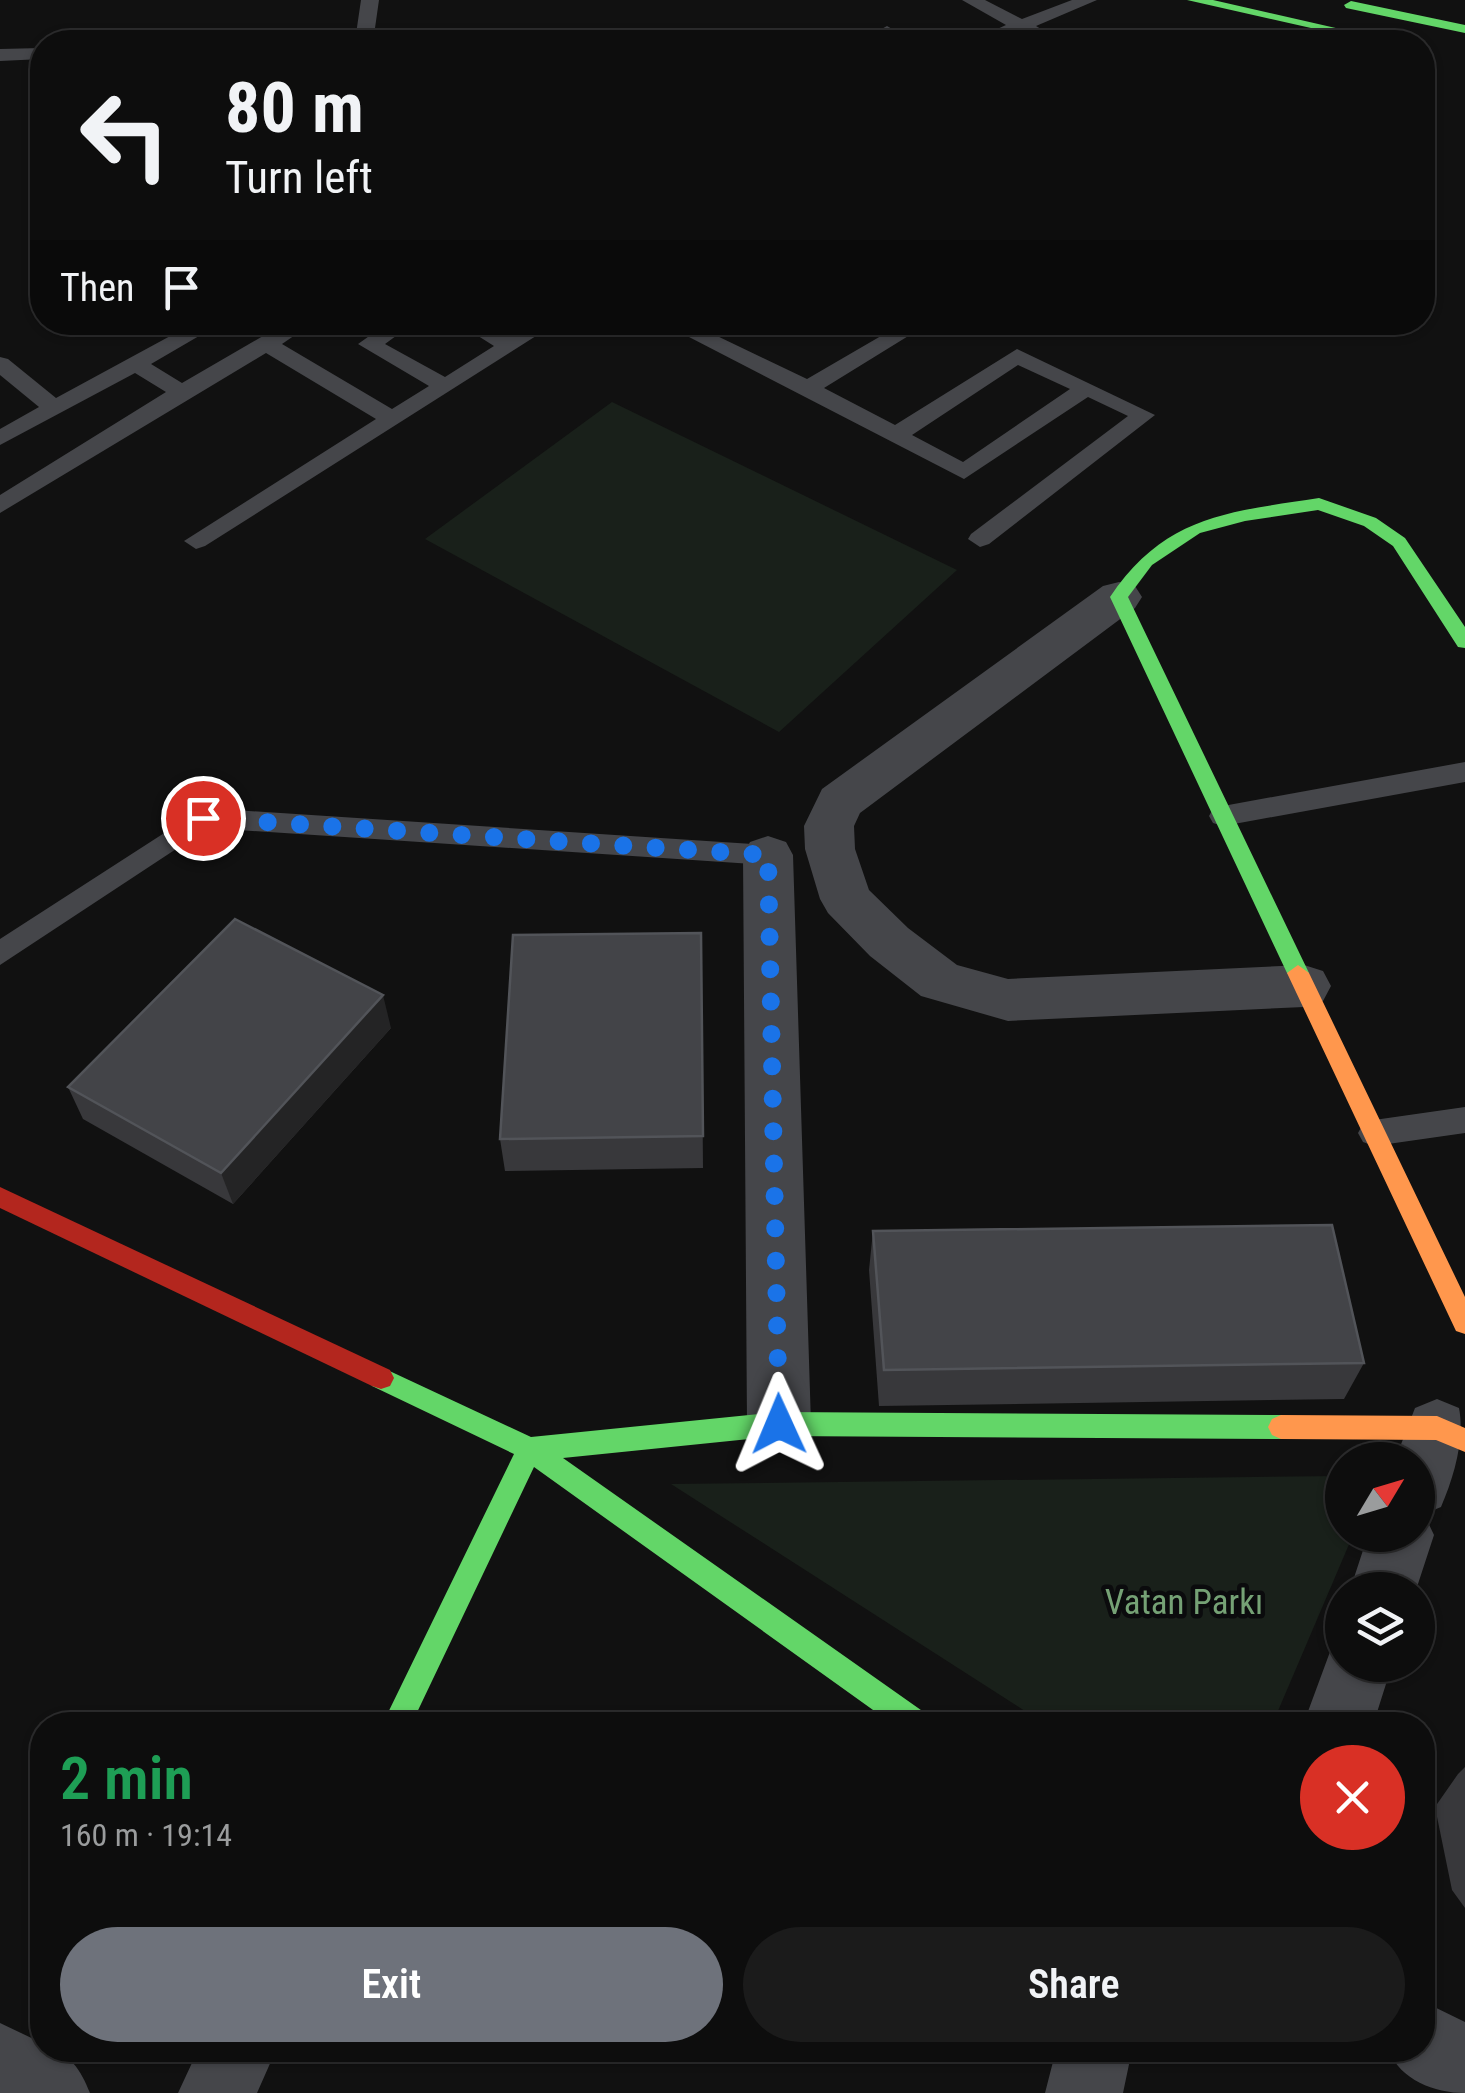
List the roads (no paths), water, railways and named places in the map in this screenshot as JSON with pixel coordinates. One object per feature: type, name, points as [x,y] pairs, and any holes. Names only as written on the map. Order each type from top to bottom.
[{"type":"street","points":[[1194,0],[1334,30]]},
{"type":"street","points":[[1328,0],[1465,29]]},
{"type":"street","points":[[1304,986],[1008,1000],[940,980],[889,942],[846,899],[830,849],[829,826],[840,802],[1119,597],[1146,562],[1194,529],[1244,515],[1319,504],[1370,522],[1399,542],[1465,642]]},
{"type":"street","points":[[1119,597],[1465,1324]]},
{"type":"street","points":[[768,855],[779,1424]]},
{"type":"street","points":[[0,1197],[530,1449],[900,1712]]},
{"type":"street","points":[[530,1449],[779,1424],[1451,1434]]},
{"type":"street","points":[[1435,1459],[1451,1434]]},
{"type":"street","points":[[402,1712],[530,1449]]},
{"type":"street","points":[[1342,1712],[1352,1682]]},
{"type":"street","points":[[1435,2047],[1465,2066]]},
{"type":"street","points":[[0,2062],[52,2093]]},
{"type":"street","points":[[217,2093],[232,2062]]},
{"type":"street","points":[[1084,2093],[1091,2062]]},
{"type":"lane","points":[[366,30],[370,0]]},
{"type":"lane","points":[[971,0],[1030,30]]},
{"type":"lane","points":[[1011,30],[1088,0]]},
{"type":"lane","points":[[0,56],[30,55]]},
{"type":"lane","points":[[0,438],[188,335]]},
{"type":"lane","points":[[0,506],[182,392],[282,335]]},
{"type":"lane","points":[[383,335],[369,344],[446,386]]},
{"type":"lane","points":[[490,335],[510,346]]},
{"type":"lane","points":[[196,541],[527,335]]},
{"type":"lane","points":[[697,335],[808,388],[964,472],[1087,388]]},
{"type":"lane","points":[[808,388],[899,335]]},
{"type":"lane","points":[[267,344],[392,419]]},
{"type":"lane","points":[[894,436],[1017,356],[1144,415],[980,539]]},
{"type":"lane","points":[[0,364],[54,408]]},
{"type":"lane","points":[[135,364],[182,392]]},
{"type":"lane","points":[[1223,816],[1465,772]]},
{"type":"lane","points":[[0,954],[203,818],[768,855]]},
{"type":"lane","points":[[1374,1133],[1465,1120]]},
{"type":"park label","name":"Vatan Parkı","points":[[1184,1602]]}]
